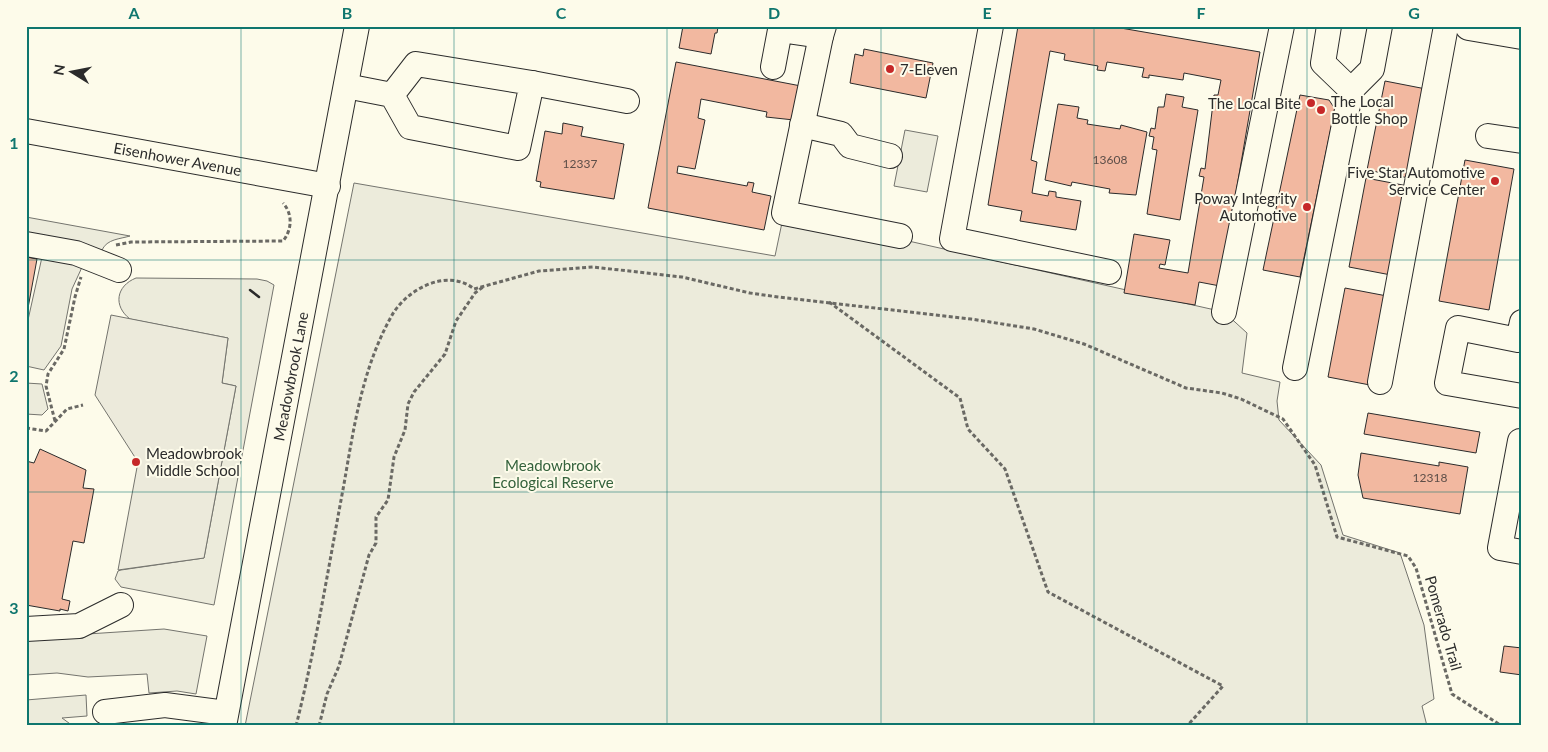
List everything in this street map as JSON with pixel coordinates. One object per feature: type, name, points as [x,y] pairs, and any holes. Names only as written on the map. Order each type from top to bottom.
[{"type":"main road","points":[[1469,26],[1522,35]]},
{"type":"street","name":"Meadowbrook Lane","points":[[225,720],[357,26]]},
{"type":"street","points":[[991,26],[952,239],[1109,272]]},
{"type":"street","points":[[1224,312],[1282,26]]},
{"type":"street","points":[[1329,26],[1323,63],[1351,90]]},
{"type":"street","points":[[1295,368],[1351,90],[1372,69],[1380,26]]},
{"type":"street","points":[[1380,382],[1446,26]]},
{"type":"street","points":[[773,66],[780,30],[822,31],[784,213],[900,236]]},
{"type":"street","points":[[392,95],[416,64],[627,101]]},
{"type":"street","points":[[346,86],[392,95],[410,127],[518,148],[532,83]]},
{"type":"street","points":[[802,125],[841,134],[850,146],[890,156]]},
{"type":"street","name":"Eisenhower Avenue","points":[[26,131],[328,186]]},
{"type":"street","points":[[1488,136],[1522,141]]},
{"type":"street","points":[[26,244],[76,253],[119,270]]},
{"type":"street","points":[[1521,334],[1458,328],[1448,383],[1522,396]]},
{"type":"street","points":[[1520,441],[1500,548],[1522,552]]},
{"type":"street","points":[[26,628],[79,626],[121,605]]},
{"type":"street","points":[[106,712],[165,705],[225,720]]},
{"type":"path","points":[[55,421],[46,386],[48,374],[64,349],[80,280],[94,260],[116,245],[131,242],[283,241],[288,235],[290,223],[289,212],[283,203]]},
{"type":"path","points":[[296,726],[353,427],[362,389],[391,316],[399,304],[428,284],[467,283],[474,288],[539,271],[593,267],[675,276],[750,293],[828,301],[960,398],[968,429],[1004,469],[1048,592],[1223,686],[1187,726]]},
{"type":"path","points":[[320,726],[327,694],[339,666],[369,555],[376,543],[376,517],[388,500],[394,457],[405,430],[408,404],[414,392],[445,354],[456,321],[475,293],[483,287]]},
{"type":"path","name":"Pomerado Trail","points":[[828,301],[1011,324],[1049,333],[1127,361],[1186,388],[1222,393],[1241,399],[1282,419],[1315,465],[1337,537],[1408,556],[1416,568],[1452,694],[1502,726]]},
{"type":"path","points":[[26,428],[46,431],[66,409],[83,405]]},
{"type":"green space","points":[[905,130],[938,136],[927,192],[894,186]]},
{"type":"green space","name":"Meadowbrook Ecological Reserve","points":[[354,183],[775,256],[784,213],[1224,312],[1247,333],[1242,373],[1280,382],[1277,401],[1279,420],[1321,465],[1343,535],[1400,553],[1424,625],[1434,699],[1422,706],[1427,726],[245,726]]},
{"type":"green space","points":[[26,217],[130,236],[110,242],[102,250],[95,251],[26,238]]},
{"type":"green space","points":[[42,257],[83,265],[72,289],[61,346],[44,370],[26,366],[26,329]]},
{"type":"green space","points":[[136,278],[257,279],[274,285],[214,605],[121,587],[115,579],[118,571],[121,570],[204,558],[236,386],[222,383],[228,338],[130,319],[125,314],[121,308],[119,297],[124,286]]},
{"type":"green space","points":[[26,383],[42,384],[48,409],[42,415],[26,414]]},
{"type":"green space","points":[[164,629],[207,636],[196,694],[177,691],[149,693],[147,674],[88,677],[57,673],[26,675],[26,638]]},
{"type":"green space","points":[[86,695],[87,716],[62,718],[73,726],[26,725],[26,700]]},
{"type":"shaded area","points":[[111,315],[228,338],[222,383],[236,386],[204,558],[118,570],[138,462],[95,395]]},
{"type":"building","points":[[683,26],[718,27],[711,54],[679,48]]},
{"type":"building","points":[[1018,26],[1109,26],[1260,52],[1220,286],[1199,282],[1195,305],[1124,293],[1134,234],[1170,240],[1165,265],[1160,264],[1159,268],[1188,273],[1204,177],[1199,176],[1201,168],[1205,169],[1214,95],[1218,95],[1221,80],[1184,73],[1183,80],[1149,75],[1149,78],[1142,77],[1144,68],[1107,62],[1105,71],[1097,70],[1098,66],[1064,60],[1065,54],[1050,51],[1031,160],[1037,162],[1032,193],[1048,196],[1049,191],[1056,192],[1056,197],[1081,201],[1076,230],[1020,221],[1022,211],[988,205]]},
{"type":"building","points":[[864,49],[933,63],[926,98],[850,83],[855,54],[863,56]]},
{"type":"building","points":[[676,62],[801,86],[794,120],[766,117],[767,112],[701,99],[698,118],[705,120],[695,169],[678,166],[677,173],[747,186],[748,182],[754,183],[752,192],[771,196],[764,230],[648,208]]},
{"type":"building","points":[[1385,81],[1426,89],[1409,178],[1367,170]]},
{"type":"building","points":[[1166,94],[1184,97],[1182,107],[1198,110],[1180,220],[1147,214],[1157,150],[1152,149],[1154,137],[1149,136],[1151,128],[1155,129],[1158,107],[1164,107]]},
{"type":"building","points":[[1300,95],[1329,100],[1335,109],[1300,277],[1263,270]]},
{"type":"building","points":[[1058,104],[1079,107],[1077,118],[1088,120],[1087,124],[1120,129],[1121,125],[1147,132],[1136,195],[1109,193],[1110,189],[1072,182],[1071,186],[1045,180]]},
{"type":"building","points":[[563,123],[583,127],[581,136],[624,144],[614,199],[540,187],[541,182],[536,181],[545,131],[562,134]]},
{"type":"building","points":[[1465,160],[1514,169],[1489,310],[1439,301]]},
{"type":"building","points":[[1366,178],[1408,186],[1391,275],[1349,267]]},
{"type":"building","points":[[26,257],[37,259],[26,319]]},
{"type":"building","points":[[1345,288],[1387,296],[1370,385],[1328,377]]},
{"type":"building","points":[[1368,413],[1480,432],[1476,453],[1364,434]]},
{"type":"building","points":[[40,449],[86,470],[83,488],[94,489],[84,543],[73,541],[62,599],[70,601],[68,611],[26,605],[26,461],[34,463]]},
{"type":"building","points":[[1361,453],[1439,466],[1439,462],[1468,467],[1460,514],[1363,498],[1358,475]]},
{"type":"building","points":[[1504,646],[1522,648],[1522,675],[1500,672]]},
{"type":"wall","points":[[250,290],[259,297]]},
{"type":"place","name":"7-Eleven","points":[[890,69]]},
{"type":"place","name":"The Local Bite","points":[[1311,103]]},
{"type":"place","name":"The Local Bottle Shop","points":[[1321,110]]},
{"type":"place","name":"Five Star Automotive Service Center","points":[[1495,181]]},
{"type":"place","name":"Poway Integrity Automotive","points":[[1307,207]]},
{"type":"place","name":"Meadowbrook Middle School","points":[[136,462]]}]
